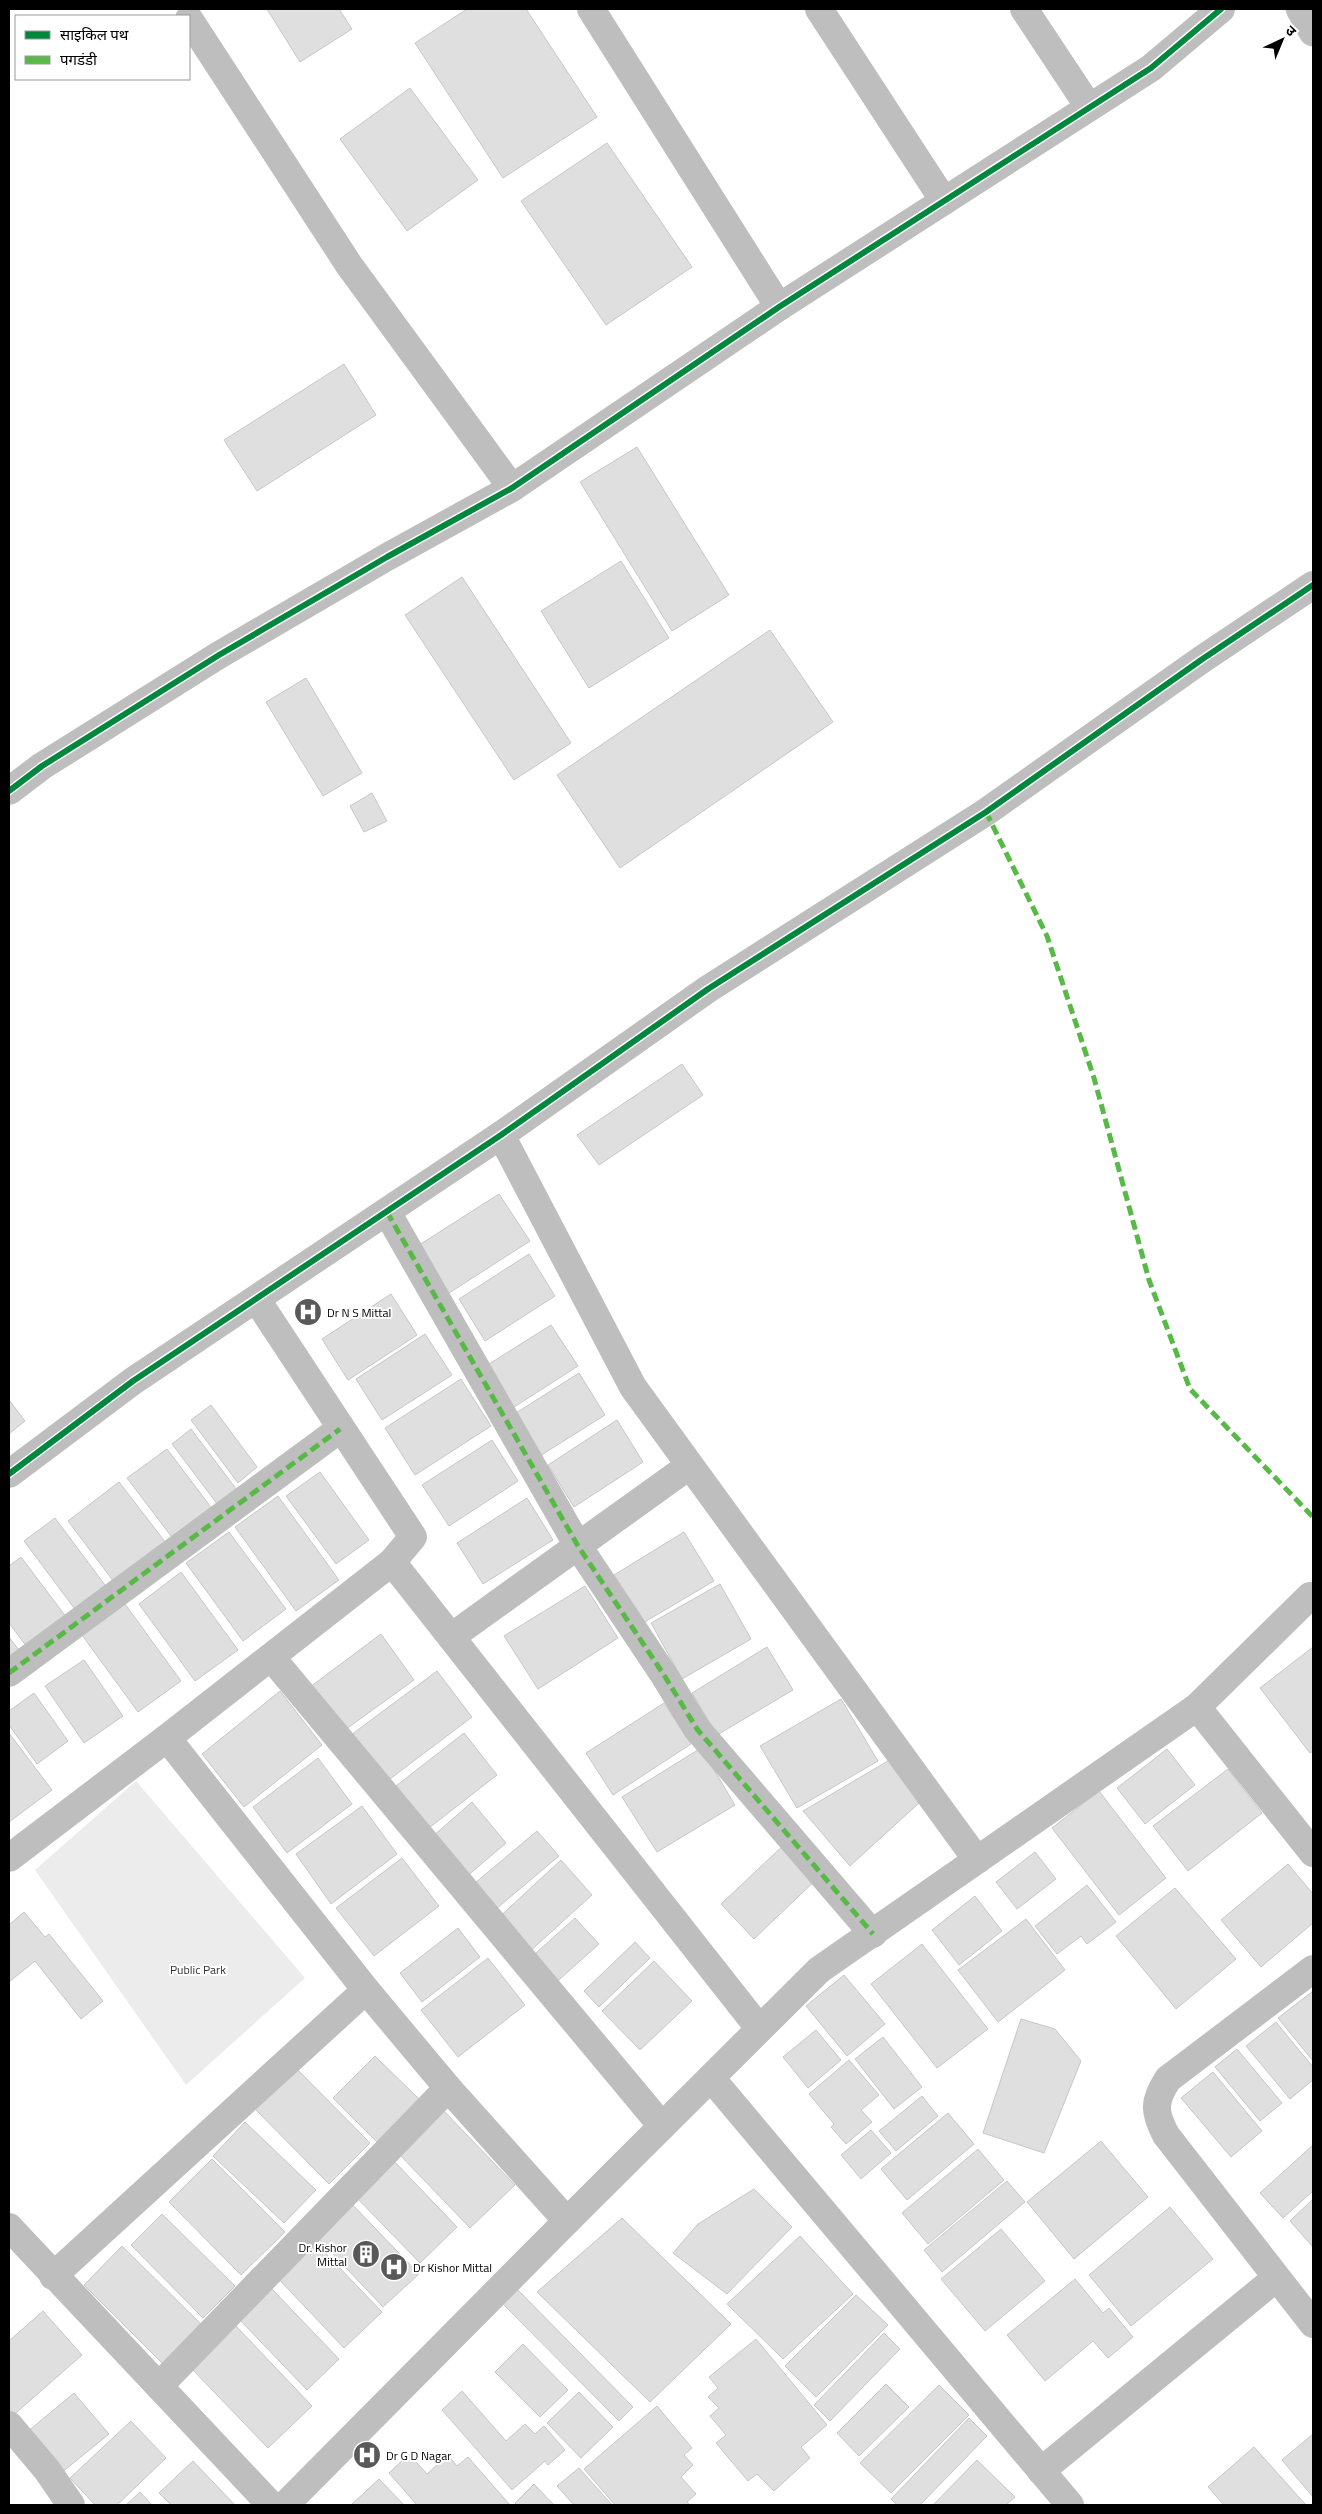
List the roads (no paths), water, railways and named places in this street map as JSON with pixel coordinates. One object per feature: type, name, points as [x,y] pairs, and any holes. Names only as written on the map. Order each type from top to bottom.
[{"type":"street","points":[[591,9],[779,308]]},
{"type":"street","points":[[819,9],[944,201]]},
{"type":"street","points":[[1024,9],[1089,107]]},
{"type":"street","points":[[9,791],[42,766],[219,655],[387,557],[512,488],[779,308],[1151,68],[1221,9]]},
{"type":"street","points":[[1300,9],[1313,32]]},
{"type":"street","points":[[190,21],[349,265],[512,488]]},
{"type":"street","points":[[9,1474],[133,1381],[502,1135],[708,989],[986,812],[1201,660],[1313,585]]},
{"type":"street","points":[[502,1135],[633,1387],[978,1860]]},
{"type":"street","points":[[387,1212],[578,1546],[664,1675],[697,1729],[873,1934]]},
{"type":"street","points":[[9,1858],[167,1738],[392,1562],[413,1537],[340,1429],[257,1300]]},
{"type":"street","points":[[9,1673],[340,1429]]},
{"type":"street","points":[[451,1638],[689,1466]]},
{"type":"street","points":[[392,1562],[759,2028]]},
{"type":"street","points":[[285,2505],[566,2221],[819,1970],[1197,1707],[1310,1596]]},
{"type":"street","points":[[271,1657],[662,2126]]},
{"type":"street","points":[[1197,1707],[1313,1853]]},
{"type":"street","points":[[167,1738],[366,1990],[448,2088],[566,2221]]},
{"type":"street","points":[[1313,1969],[1168,2079],[1157,2095],[1156,2117],[1166,2135],[1313,2324]]},
{"type":"street","points":[[53,2276],[366,1990]]},
{"type":"street","points":[[710,2078],[1070,2505]]},
{"type":"street","points":[[159,2386],[448,2088]]},
{"type":"street","points":[[9,2227],[53,2276],[271,2505]]},
{"type":"street","points":[[1041,2471],[1276,2278]]},
{"type":"street","points":[[9,2425],[47,2470],[71,2505]]},
{"type":"place","name":"Dr N S Mittal","points":[[308,1312]]},
{"type":"place","name":"Dr. Kishor Mittal","points":[[366,2254]]},
{"type":"place","name":"Dr Kishor Mittal","points":[[394,2267]]},
{"type":"place","name":"Dr G D Nagar","points":[[367,2455]]},
{"type":"park label","name":"Public Park","points":[[198,1969]]}]
